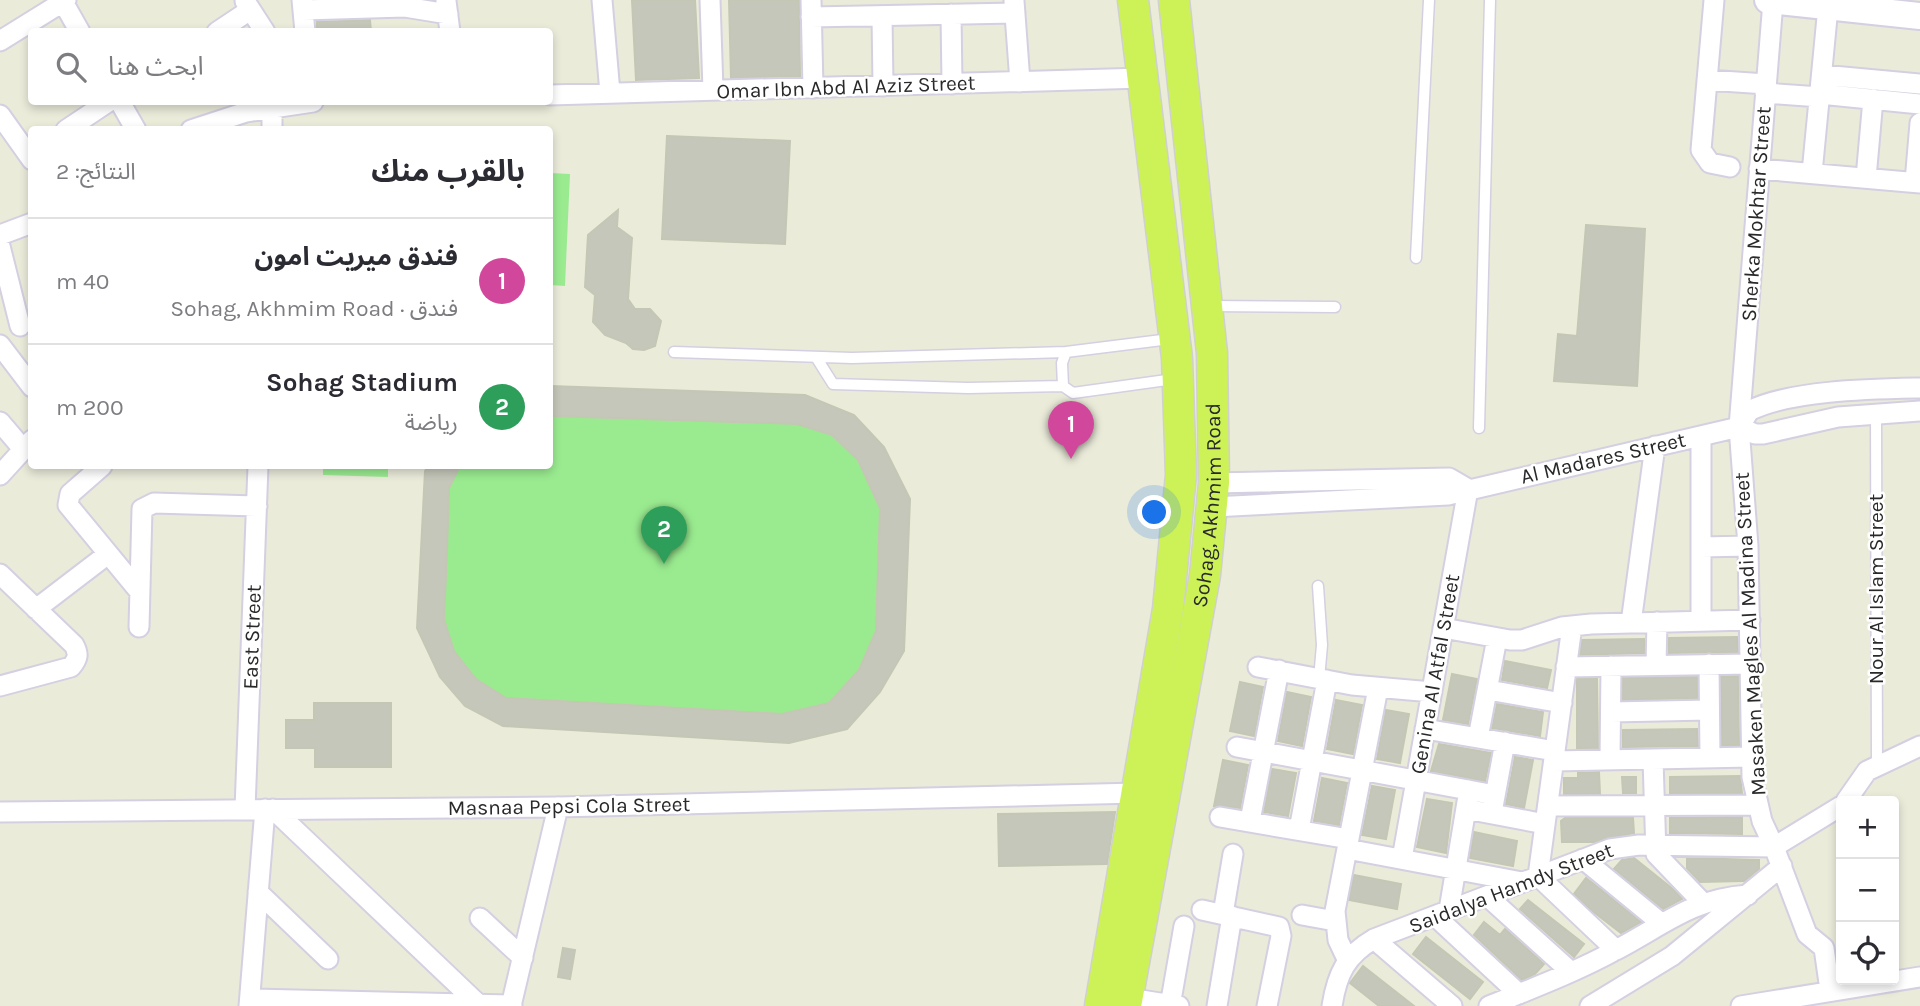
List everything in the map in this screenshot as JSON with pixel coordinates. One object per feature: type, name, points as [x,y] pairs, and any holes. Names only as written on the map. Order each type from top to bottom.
[{"type":"main road","name":"Sohag, Akhmim Road","points":[[1100,1006],[1176,542],[1181,475],[1177,358],[1133,0]]},
{"type":"main road","name":"Sohag, Akhmim Road","points":[[1127,1002],[1203,588],[1214,495],[1212,353],[1174,0]]},
{"type":"main road","points":[[1770,0],[1920,16]]},
{"type":"main road","points":[[1177,358],[1212,353]]},
{"type":"street","points":[[602,0],[610,93]]},
{"type":"street","points":[[710,0],[713,90]]},
{"type":"street","points":[[1714,0],[1701,150],[1710,163],[1730,167]]},
{"type":"street","name":"Sherka Mokhtar Street","points":[[1739,427],[1770,0]]},
{"type":"street","points":[[0,41],[64,1],[78,28]]},
{"type":"street","points":[[305,28],[302,5],[405,4],[448,15]]},
{"type":"street","points":[[222,28],[247,5],[262,28]]},
{"type":"street","points":[[813,88],[811,9],[882,16],[951,14],[1014,6],[1020,82]]},
{"type":"street","points":[[1812,173],[1828,7]]},
{"type":"street","points":[[951,14],[952,84]]},
{"type":"street","points":[[882,16],[883,86]]},
{"type":"street","name":"Omar Ibn Abd Al Aziz Street","points":[[553,95],[1143,78]]},
{"type":"street","points":[[1707,80],[1765,89],[1920,84]]},
{"type":"street","points":[[1820,89],[1920,104]]},
{"type":"street","points":[[1866,178],[1873,99]]},
{"type":"street","points":[[72,126],[104,105]]},
{"type":"street","points":[[122,105],[134,126]]},
{"type":"street","points":[[205,126],[288,105]]},
{"type":"street","points":[[272,107],[272,126]]},
{"type":"street","points":[[0,115],[28,153]]},
{"type":"street","points":[[1759,169],[1917,182],[1920,123]]},
{"type":"street","points":[[0,235],[28,224]]},
{"type":"street","points":[[0,246],[26,323],[0,330]]},
{"type":"street","points":[[0,345],[28,382]]},
{"type":"street","name":"Al Madares Street","points":[[1739,427],[1743,418],[1758,406],[1877,389],[1920,388]]},
{"type":"street","points":[[1876,412],[1877,389]]},
{"type":"street","name":"Al Madares Street","points":[[1214,495],[1438,496],[1739,427],[1746,432],[1763,434],[1876,412],[1920,411]]},
{"type":"street","points":[[0,422],[27,445],[0,475]]},
{"type":"street","name":"Masaken Magles Al Madina Street","points":[[1739,427],[1748,546],[1751,757],[1757,804],[1807,934],[1824,948],[1830,990]]},
{"type":"street","points":[[1702,436],[1702,621]]},
{"type":"street","points":[[1631,622],[1655,446]]},
{"type":"street","points":[[99,469],[67,499],[71,511],[139,591]]},
{"type":"street","name":"East Street","points":[[250,1003],[261,809],[258,469]]},
{"type":"street","name":"Genina Al Atfal Street","points":[[1402,859],[1468,489]]},
{"type":"street","points":[[139,627],[140,516],[147,504],[257,506]]},
{"type":"street","points":[[1702,547],[1748,546]]},
{"type":"street","points":[[36,609],[108,554]]},
{"type":"street","points":[[0,686],[71,667],[77,661],[78,652],[74,645],[1,576]]},
{"type":"street","points":[[1443,628],[1522,640],[1572,625],[1750,620]]},
{"type":"street","points":[[1656,665],[1657,622]]},
{"type":"street","points":[[1531,879],[1546,815],[1572,625]]},
{"type":"street","points":[[1478,738],[1497,638]]},
{"type":"street","points":[[1709,664],[1710,758]]},
{"type":"street","points":[[1566,667],[1750,664]]},
{"type":"street","points":[[1611,666],[1611,760]]},
{"type":"street","points":[[1258,667],[1378,688],[1432,692]]},
{"type":"street","points":[[1250,821],[1279,670]]},
{"type":"street","points":[[1299,830],[1323,680]]},
{"type":"street","points":[[1348,959],[1338,940],[1335,921],[1378,688]]},
{"type":"street","points":[[1488,690],[1562,703]]},
{"type":"street","points":[[1611,712],[1709,710]]},
{"type":"street","points":[[1425,729],[1505,742],[1554,756],[1611,760],[1751,757]]},
{"type":"street","points":[[1494,805],[1505,742]]},
{"type":"street","points":[[1849,796],[1860,779],[1877,766],[1920,746]]},
{"type":"street","points":[[1237,747],[1416,780],[1467,800],[1546,815],[1653,805],[1757,804]]},
{"type":"street","points":[[1653,759],[1655,845],[1660,859],[1702,902]]},
{"type":"street","name":"Masnaa Pepsi Cola Street","points":[[0,812],[558,807],[1137,793]]},
{"type":"street","points":[[1467,800],[1456,869],[1442,913],[1519,994]]},
{"type":"street","points":[[250,1003],[512,1005],[558,807]]},
{"type":"street","points":[[261,809],[478,1004]]},
{"type":"street","points":[[1774,846],[1836,809]]},
{"type":"street","points":[[1220,817],[1299,830],[1402,859],[1531,879],[1616,950]]},
{"type":"street","name":"Saidalya Hamdy Street","points":[[1332,1006],[1336,981],[1348,959],[1374,939],[1583,859],[1624,845],[1774,846]]},
{"type":"street","points":[[1217,1006],[1233,854]]},
{"type":"street","points":[[1583,859],[1661,923]]},
{"type":"street","points":[[1590,1006],[1672,956],[1782,866]]},
{"type":"street","points":[[258,892],[328,959]]},
{"type":"street","points":[[1489,1006],[1616,950],[1702,902],[1748,895]]},
{"type":"street","points":[[1487,896],[1570,971]]},
{"type":"street","points":[[1202,910],[1276,924],[1281,932],[1268,1006]]},
{"type":"street","points":[[1302,915],[1335,921]]},
{"type":"street","points":[[480,918],[523,958]]},
{"type":"street","points":[[1127,1002],[1173,1006],[1184,926]]},
{"type":"street","points":[[1374,939],[1451,1006]]},
{"type":"street","points":[[1741,1006],[1920,977]]},
{"type":"lane","points":[[1416,258],[1429,0]]},
{"type":"lane","points":[[1479,428],[1490,0]]},
{"type":"lane","points":[[1206,306],[1335,307]]},
{"type":"lane","points":[[674,352],[816,357],[986,356],[1066,352],[1177,358]]},
{"type":"lane","points":[[1063,386],[1062,363],[1066,352]]},
{"type":"lane","points":[[816,357],[833,384],[968,388],[1063,386],[1073,393],[1177,358]]},
{"type":"lane","name":"Nour Al Islam Street","points":[[1876,412],[1877,766]]},
{"type":"lane","points":[[1318,586],[1323,680]]},
{"type":"green space","points":[[553,173],[570,174],[565,286],[553,285]]},
{"type":"green space","points":[[553,386],[733,394],[854,415],[884,447],[910,499],[904,651],[880,692],[847,729],[789,743],[503,726],[465,706],[440,677],[417,628],[425,471],[553,469]]},
{"type":"green space","points":[[323,469],[388,469],[388,477],[323,475]]},
{"type":"building","points":[[632,0],[695,0],[699,78],[636,80]]},
{"type":"building","points":[[729,0],[799,0],[800,76],[731,78]]},
{"type":"building","points":[[370,20],[371,28],[317,28],[317,22]]},
{"type":"building","points":[[667,136],[790,141],[785,244],[662,239]]},
{"type":"building","points":[[618,210],[617,227],[632,238],[628,299],[635,309],[650,309],[661,321],[655,346],[644,350],[633,349],[626,343],[605,335],[593,322],[595,295],[585,287],[588,235]]},
{"type":"building","points":[[1586,225],[1645,229],[1637,386],[1554,381],[1558,334],[1577,336]]},
{"type":"building","points":[[553,386],[805,395],[854,415],[884,447],[910,499],[904,651],[880,692],[847,729],[789,743],[503,726],[465,706],[440,677],[417,628],[425,471],[458,469],[449,488],[444,619],[454,651],[476,679],[506,698],[782,714],[829,703],[859,670],[876,631],[880,508],[858,460],[832,435],[797,424],[553,416]]},
{"type":"building","points":[[1737,637],[1738,652],[1669,653],[1669,638]]},
{"type":"building","points":[[1644,639],[1644,653],[1580,655],[1582,640]]},
{"type":"building","points":[[1505,661],[1551,670],[1547,688],[1502,680]]},
{"type":"building","points":[[1452,674],[1477,679],[1468,724],[1443,720]]},
{"type":"building","points":[[1738,676],[1739,745],[1722,745],[1721,677]]},
{"type":"building","points":[[1697,677],[1697,698],[1623,700],[1623,678]]},
{"type":"building","points":[[1577,679],[1597,679],[1598,748],[1577,748]]},
{"type":"building","points":[[1240,682],[1263,687],[1254,736],[1230,731]]},
{"type":"building","points":[[1287,692],[1311,697],[1302,746],[1278,741]]},
{"type":"building","points":[[1336,700],[1362,705],[1353,754],[1327,749]]},
{"type":"building","points":[[314,703],[391,703],[391,767],[315,767],[315,748],[286,748],[286,720],[314,720]]},
{"type":"building","points":[[1497,704],[1543,712],[1540,736],[1492,728]]},
{"type":"building","points":[[1386,710],[1409,714],[1400,763],[1377,759]]},
{"type":"building","points":[[1697,729],[1698,746],[1623,747],[1623,730]]},
{"type":"building","points":[[1439,744],[1491,753],[1485,781],[1431,771]]},
{"type":"building","points":[[1515,757],[1533,760],[1524,808],[1506,804]]},
{"type":"building","points":[[1223,760],[1248,765],[1240,808],[1214,806]]},
{"type":"building","points":[[1272,769],[1296,773],[1288,816],[1264,812]]},
{"type":"building","points":[[1599,772],[1600,794],[1564,794],[1564,778],[1578,778],[1578,773]]},
{"type":"building","points":[[1740,776],[1742,793],[1670,793],[1670,777]]},
{"type":"building","points":[[1622,777],[1636,777],[1636,793],[1623,793]]},
{"type":"building","points":[[1322,778],[1347,783],[1339,825],[1314,821]]},
{"type":"building","points":[[1372,786],[1395,790],[1386,839],[1362,835]]},
{"type":"building","points":[[1427,799],[1452,803],[1446,853],[1417,847]]},
{"type":"building","points":[[1115,812],[1107,864],[999,866],[998,814]]},
{"type":"building","points":[[1742,817],[1742,834],[1670,833],[1670,818]]},
{"type":"building","points":[[1565,818],[1633,818],[1634,833],[1595,842],[1562,842],[1561,821]]},
{"type":"building","points":[[1474,832],[1517,841],[1513,866],[1470,858]]},
{"type":"building","points":[[1634,858],[1682,899],[1663,909],[1614,869],[1622,860]]},
{"type":"building","points":[[1687,858],[1759,860],[1759,869],[1744,881],[1700,882],[1687,868]]},
{"type":"building","points":[[1354,875],[1401,884],[1397,909],[1349,900]]},
{"type":"building","points":[[1586,878],[1641,922],[1621,933],[1591,910],[1574,894]]},
{"type":"building","points":[[1528,900],[1584,944],[1574,957],[1520,909]]},
{"type":"building","points":[[1484,922],[1500,935],[1505,929],[1544,964],[1535,974],[1522,980],[1474,935]]},
{"type":"building","points":[[1426,937],[1483,982],[1470,999],[1413,954]]},
{"type":"building","points":[[563,948],[575,950],[570,979],[558,977]]},
{"type":"building","points":[[1363,966],[1414,1006],[1379,1006],[1350,983]]},
{"type":"place","name":"فندق ميريت امون","points":[[1071,459]]},
{"type":"place","name":"Sohag Stadium","points":[[664,564]]}]
